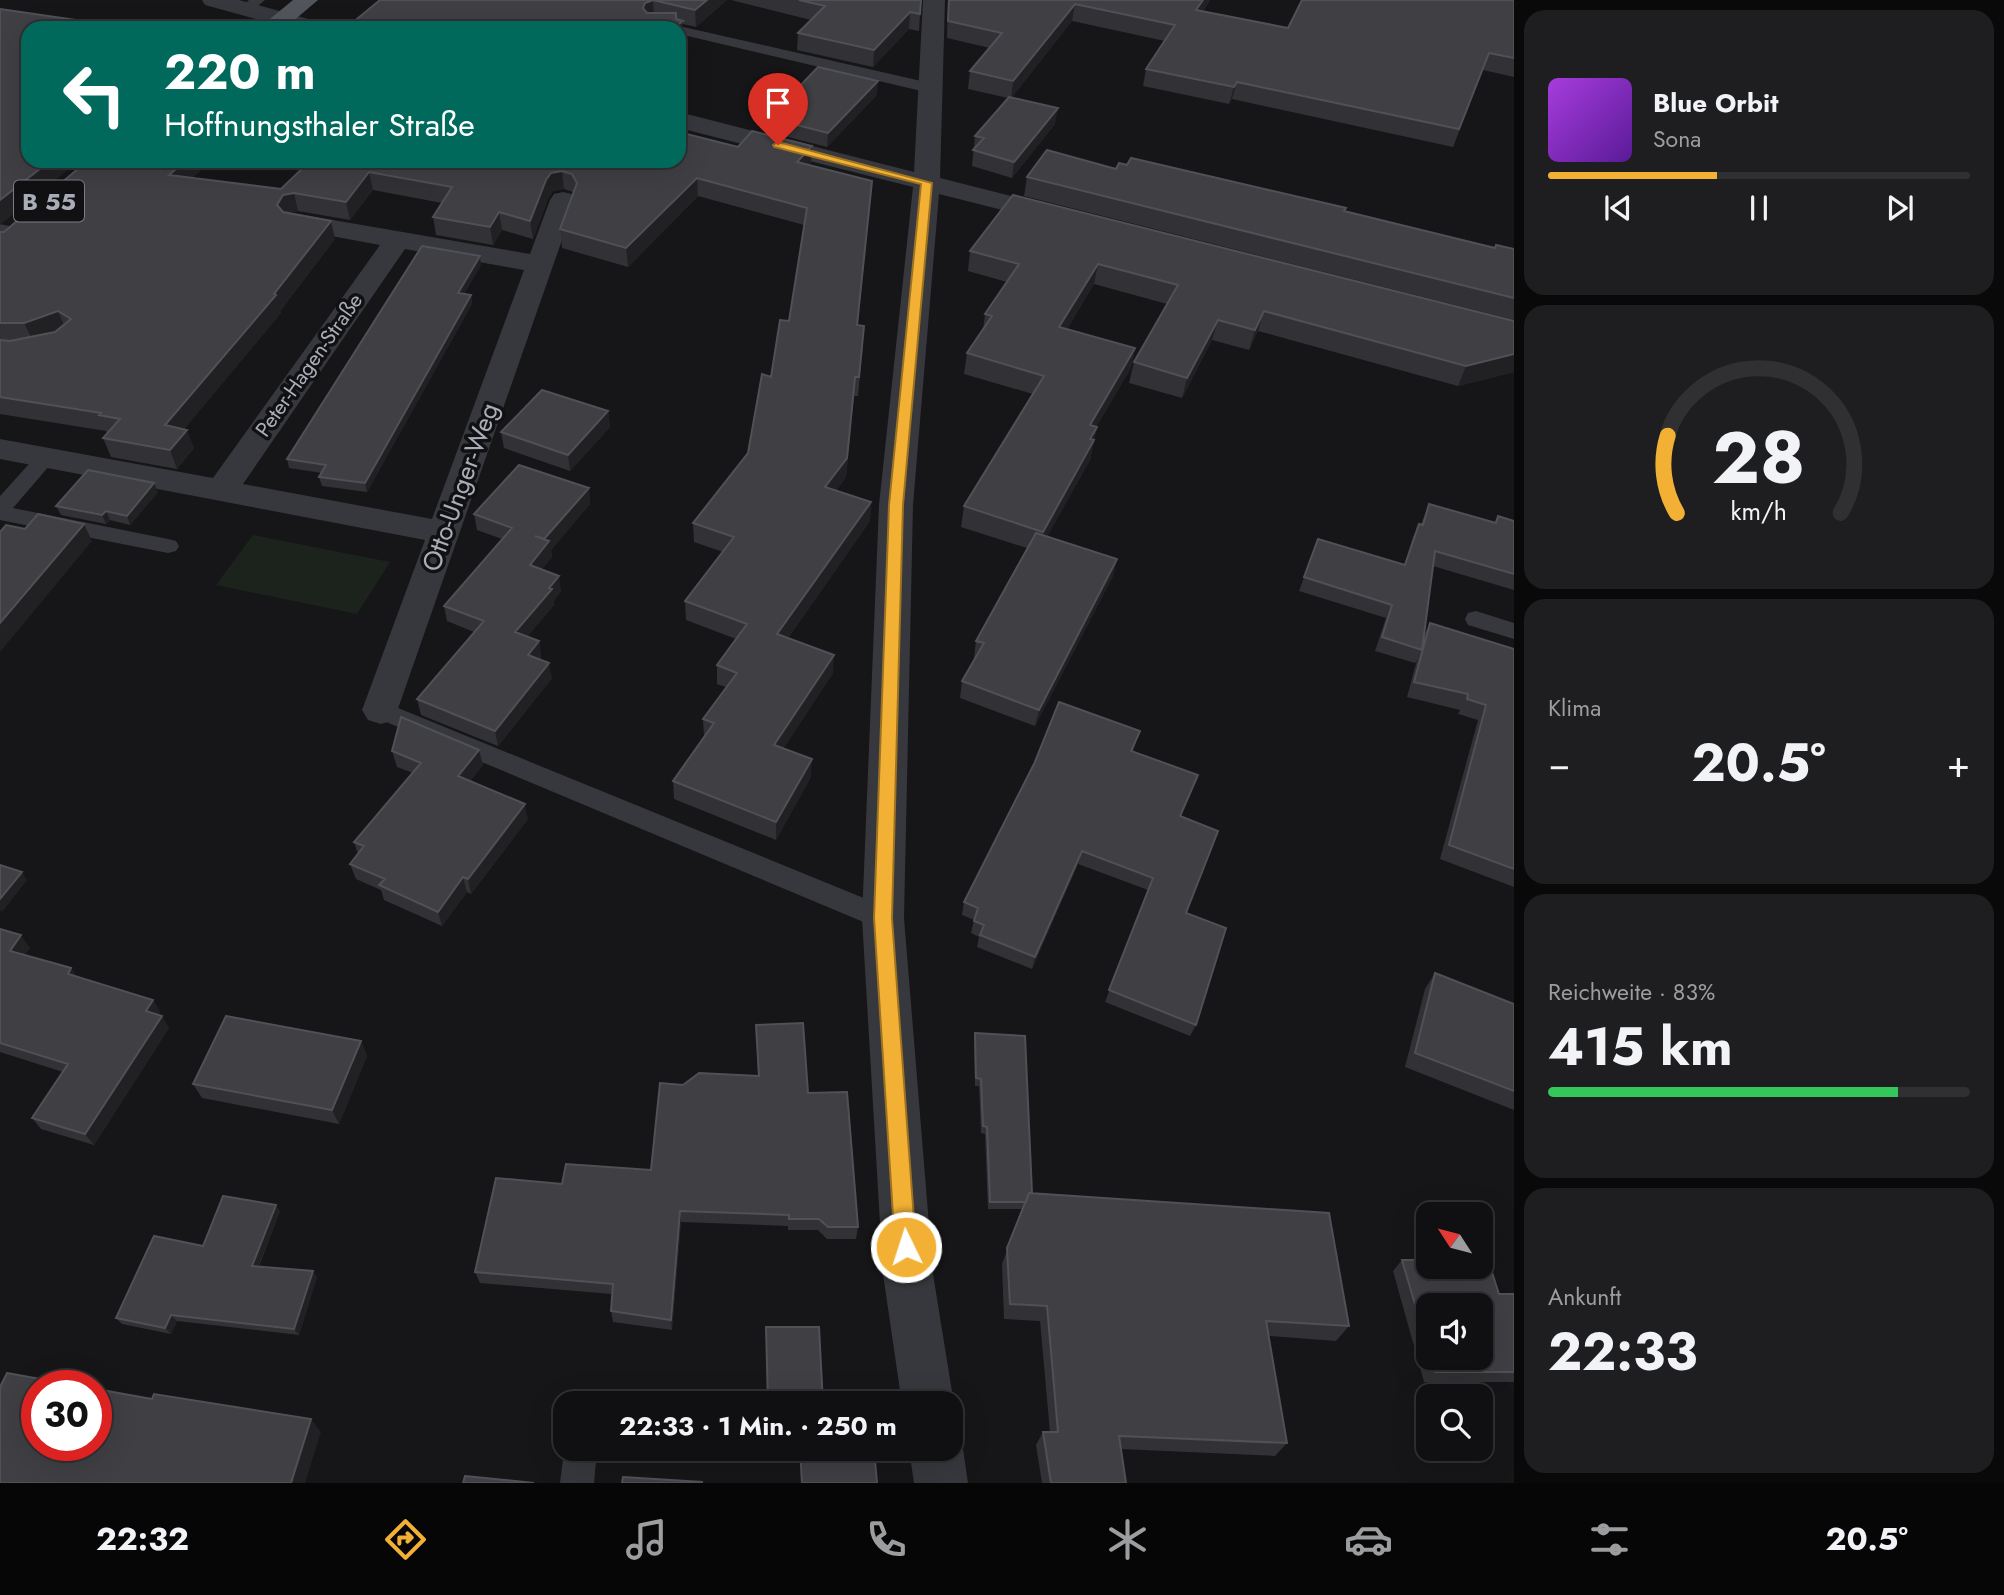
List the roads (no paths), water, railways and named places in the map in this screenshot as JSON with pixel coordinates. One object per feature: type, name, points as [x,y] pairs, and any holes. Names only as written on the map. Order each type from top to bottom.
[{"type":"main road","points":[[280,21],[307,0]]},
{"type":"street","points":[[213,0],[252,4],[272,21]]},
{"type":"street","points":[[926,1391],[908,1274],[883,918],[896,505],[927,183],[934,0]]},
{"type":"street","points":[[686,122],[1075,220]]},
{"type":"street","name":"Otto-Unger-Weg","points":[[381,710],[563,200]]},
{"type":"street","points":[[298,222],[540,264]]},
{"type":"street","name":"Peter-Hagen-Straße","points":[[221,491],[398,239]]},
{"type":"street","points":[[0,449],[443,532]]},
{"type":"street","points":[[938,1461],[941,1483]]},
{"type":"lane","points":[[686,32],[930,88]]},
{"type":"lane","points":[[47,458],[0,511],[168,547]]},
{"type":"lane","points":[[1476,619],[1514,631]]},
{"type":"lane","points":[[381,710],[883,918]]},
{"type":"lane","points":[[577,1483],[579,1461]]}]
